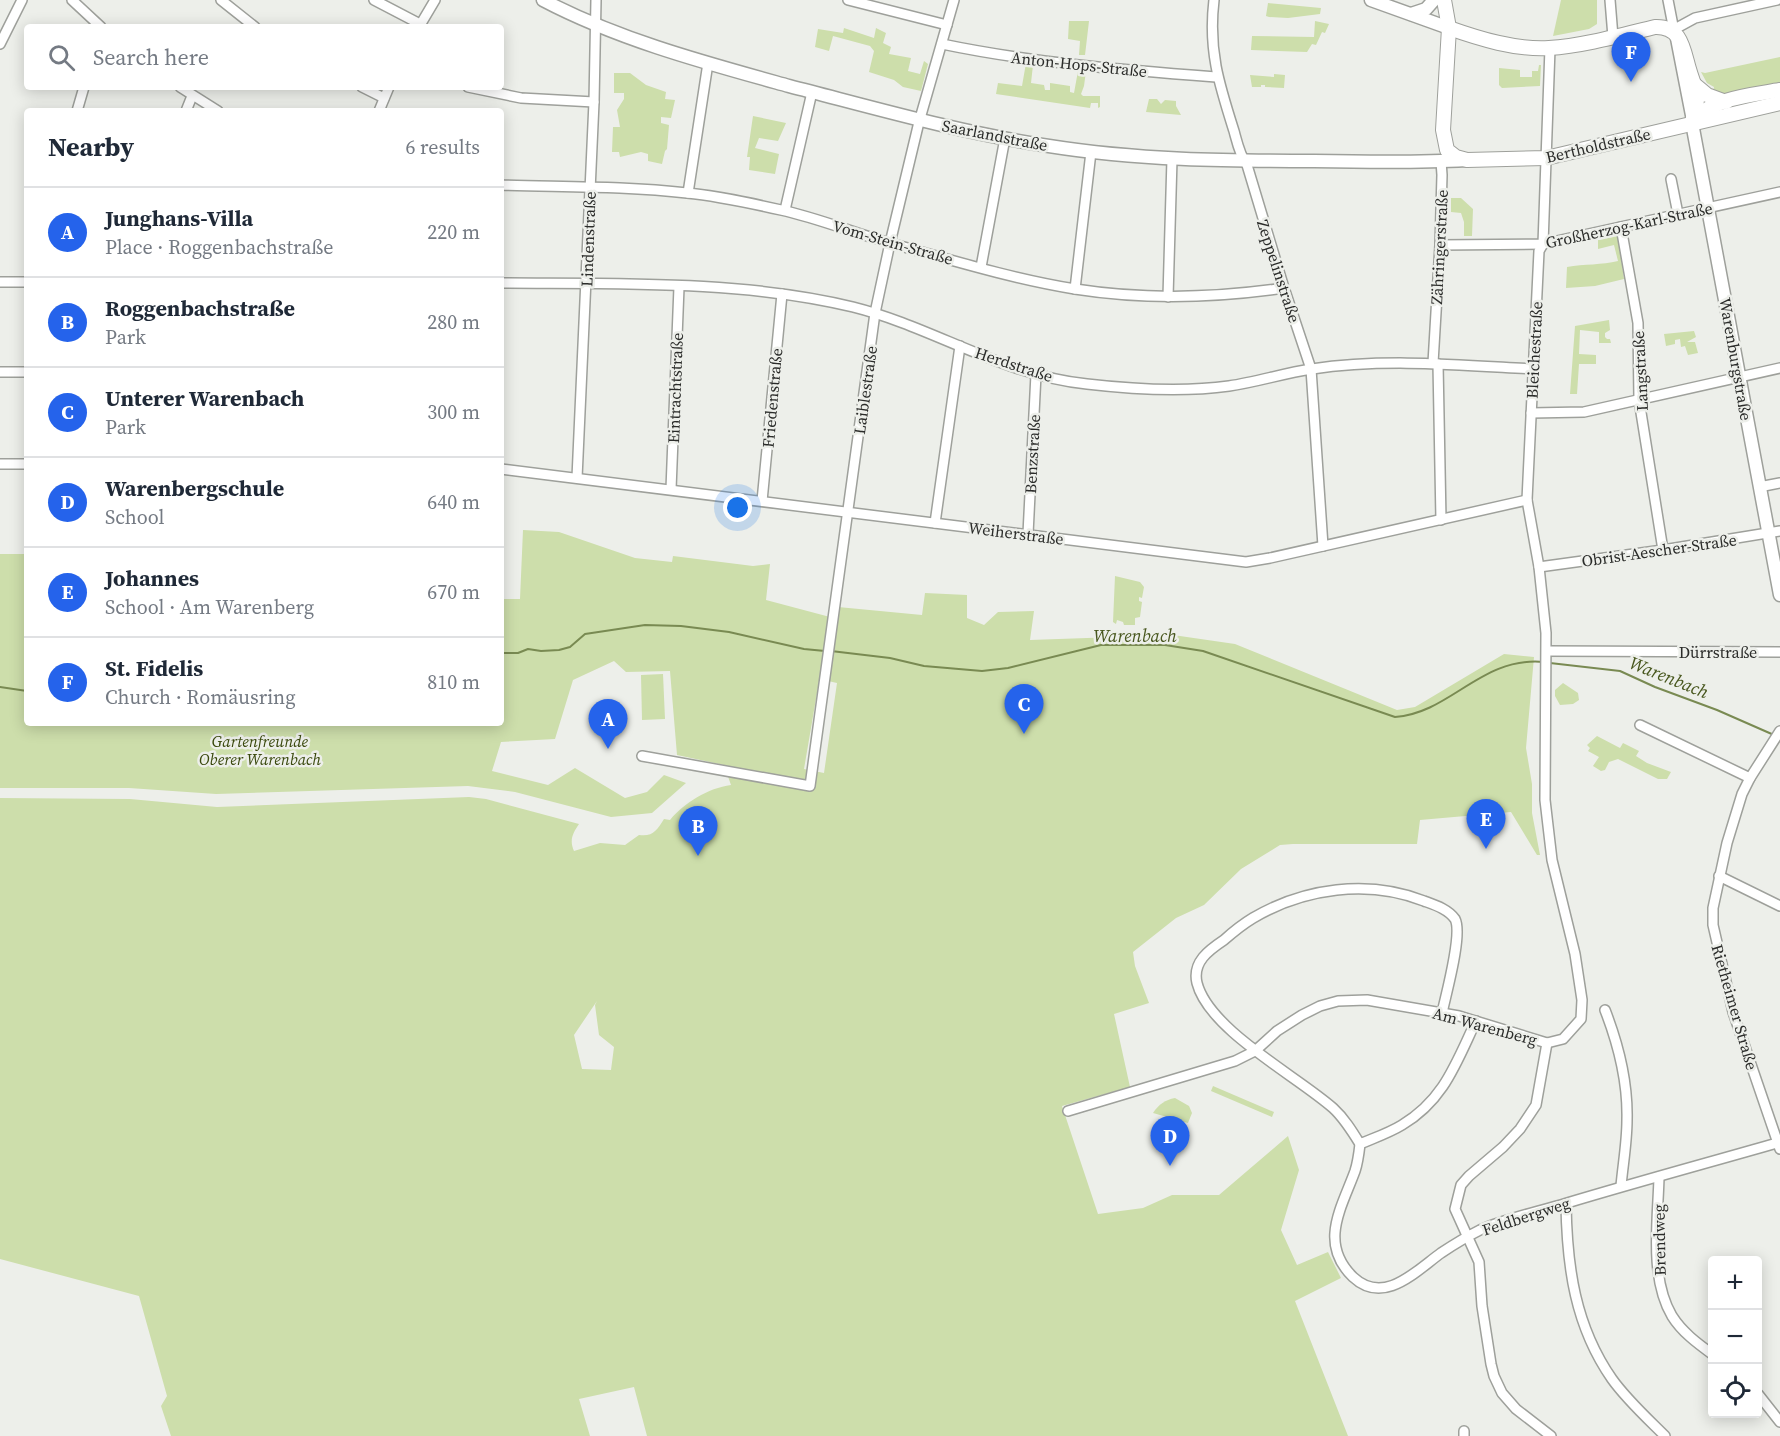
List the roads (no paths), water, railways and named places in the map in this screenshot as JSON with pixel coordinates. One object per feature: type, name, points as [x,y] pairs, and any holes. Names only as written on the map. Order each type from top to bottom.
[{"type":"main road","name":"Zähringerstraße","points":[[1444,0],[1449,28],[1443,130],[1449,154],[1467,160]]},
{"type":"main road","points":[[1449,28],[1491,41],[1521,47],[1550,48],[1655,27],[1672,30]]},
{"type":"main road","name":"Warenburgstraße","points":[[1672,30],[1681,40],[1695,85],[1697,100],[1692,123]]},
{"type":"main road","points":[[1695,85],[1707,95],[1726,102],[1719,112],[1725,117]]},
{"type":"main road","name":"Bertholdstraße","points":[[1692,123],[1706,110],[1726,102],[1780,90]]},
{"type":"main road","name":"Bertholdstraße","points":[[1467,160],[1546,158],[1780,103]]},
{"type":"street","points":[[0,44],[22,0]]},
{"type":"street","points":[[72,0],[98,24]]},
{"type":"street","points":[[221,0],[251,24]]},
{"type":"street","points":[[374,0],[417,24]]},
{"type":"street","points":[[420,24],[435,0]]},
{"type":"street","name":"Saarlandstraße","points":[[543,0],[654,46],[708,63],[812,92],[1005,138],[1091,152],[1172,159],[1467,160]]},
{"type":"street","name":"Lindenstraße","points":[[577,478],[594,102],[596,0]]},
{"type":"street","points":[[848,0],[947,26]]},
{"type":"street","name":"Laiblestraße","points":[[642,756],[810,786],[875,313],[919,119],[954,0]]},
{"type":"street","name":"Zeppelinstraße","points":[[1214,0],[1211,29],[1216,77],[1247,165],[1311,369],[1323,546]]},
{"type":"street","points":[[1371,0],[1449,28]]},
{"type":"street","points":[[1411,14],[1426,9],[1434,0]]},
{"type":"street","points":[[1610,0],[1613,37]]},
{"type":"street","points":[[1668,0],[1672,30],[1695,18],[1777,0]]},
{"type":"street","name":"Warenburgstraße","points":[[1672,30],[1708,207],[1759,487],[1774,532],[1780,595]]},
{"type":"street","name":"Anton-Hops-Straße","points":[[942,44],[1069,65],[1216,77]]},
{"type":"street","name":"Bleichestraße","points":[[1547,654],[1539,567],[1527,500],[1539,251],[1543,244],[1550,48]]},
{"type":"street","points":[[688,193],[708,63]]},
{"type":"street","points":[[78,108],[83,90]]},
{"type":"street","points":[[184,90],[213,108]]},
{"type":"street","points":[[368,90],[384,98]]},
{"type":"street","points":[[380,108],[388,90]]},
{"type":"street","points":[[482,90],[521,98],[594,102]]},
{"type":"street","points":[[785,210],[812,92]]},
{"type":"street","points":[[187,108],[192,96]]},
{"type":"street","name":"Zähringerstraße","points":[[1441,520],[1435,364],[1443,130]]},
{"type":"street","points":[[981,267],[1005,138]]},
{"type":"street","points":[[1075,289],[1091,152]]},
{"type":"street","points":[[1167,297],[1172,159]]},
{"type":"street","points":[[1671,179],[1678,214]]},
{"type":"street","name":"Vom-Stein-Straße","points":[[504,185],[688,193],[785,210],[890,243],[1075,289],[1167,297],[1219,296],[1284,288]]},
{"type":"street","name":"Großherzog-Karl-Straße","points":[[1440,245],[1543,244],[1780,192]]},
{"type":"street","name":"Langstraße","points":[[1621,227],[1638,323],[1639,400],[1663,550]]},
{"type":"street","points":[[0,282],[24,282]]},
{"type":"street","name":"Herdstraße","points":[[504,283],[679,286],[782,294],[820,300],[875,313],[911,325],[1003,364],[1036,374],[1083,384],[1115,387],[1225,387],[1311,369],[1377,364],[1435,364],[1533,369]]},
{"type":"street","name":"Eintrachtstraße","points":[[671,489],[679,286]]},
{"type":"street","name":"Friedenstraße","points":[[762,501],[782,294]]},
{"type":"street","points":[[935,523],[960,346]]},
{"type":"street","points":[[1531,413],[1584,412],[1780,368]]},
{"type":"street","points":[[0,372],[24,372]]},
{"type":"street","name":"Benzstraße","points":[[1028,534],[1036,374]]},
{"type":"street","points":[[0,464],[24,464]]},
{"type":"street","name":"Weiherstraße","points":[[504,469],[1246,562],[1527,500]]},
{"type":"street","points":[[1759,487],[1780,483]]},
{"type":"street","name":"Obrist-Aescher-Straße","points":[[1539,567],[1774,532]]},
{"type":"street","name":"Dürrstraße","points":[[1547,654],[1780,652]]},
{"type":"street","name":"Am Warenberg","points":[[1068,1111],[1216,1068],[1255,1051],[1276,1031],[1302,1015],[1320,1006],[1338,1001],[1367,1000],[1442,1013],[1547,1043],[1563,1039],[1569,1034],[1581,1019],[1583,1011],[1575,954],[1552,860],[1547,824],[1544,764],[1547,654]]},
{"type":"street","points":[[1641,725],[1750,778]]},
{"type":"street","name":"Rietheimer Straße","points":[[1779,1146],[1733,1012],[1713,925],[1713,908],[1730,833],[1743,794],[1750,778],[1780,731]]},
{"type":"street","points":[[1719,876],[1780,906]]},
{"type":"street","points":[[1442,1013],[1458,937],[1455,920],[1448,912],[1410,896],[1388,890],[1362,888],[1331,891],[1296,899],[1252,919],[1208,951],[1196,971],[1201,994],[1224,1023],[1255,1051],[1334,1108],[1360,1144],[1400,1126],[1419,1114],[1433,1100],[1454,1069],[1476,1021]]},
{"type":"street","points":[[1605,1010],[1615,1035],[1627,1093],[1627,1122],[1621,1186]]},
{"type":"street","points":[[1547,1043],[1536,1105],[1503,1147],[1461,1185],[1455,1209],[1479,1262],[1482,1306],[1494,1376],[1502,1392],[1516,1409],[1551,1436]]},
{"type":"street","name":"Feldbergweg","points":[[1360,1144],[1355,1170],[1340,1206],[1336,1225],[1338,1254],[1355,1278],[1376,1287],[1390,1287],[1403,1282],[1442,1252],[1468,1236],[1500,1223],[1621,1186],[1779,1146]]},
{"type":"street","name":"Brendweg","points":[[1659,1177],[1657,1272],[1663,1295],[1672,1316],[1693,1340],[1708,1350]]},
{"type":"street","points":[[1566,1204],[1567,1253],[1571,1280],[1586,1332],[1613,1380],[1665,1436]]},
{"type":"street","points":[[1762,1400],[1780,1422]]},
{"type":"waterway","name":"Warenbach","points":[[504,653],[518,653],[528,649],[559,650],[570,647],[585,634],[645,625],[681,626],[729,632],[804,649],[825,651]]},
{"type":"waterway","name":"Warenbach","points":[[831,651],[890,658],[924,666],[982,671],[1008,668],[1101,645],[1165,645],[1203,651],[1395,717],[1433,706],[1502,668],[1522,662],[1544,662]]},
{"type":"waterway","name":"Warenbach","points":[[1550,663],[1620,671],[1774,735]]},
{"type":"waterway","name":"Warenbach","points":[[0,687],[24,691]]},
{"type":"place","name":"St. Fidelis","points":[[1631,82]]},
{"type":"place","name":"Unterer Warenbach","points":[[1024,734]]},
{"type":"place","name":"Junghans-Villa","points":[[608,749]]},
{"type":"place","name":"Johannes","points":[[1486,849]]},
{"type":"place","name":"Roggenbachstraße","points":[[698,856]]},
{"type":"place","name":"Warenbergschule","points":[[1170,1166]]},
{"type":"park label","name":"Gartenfreunde Oberer Warenbach","points":[[260,750]]}]
